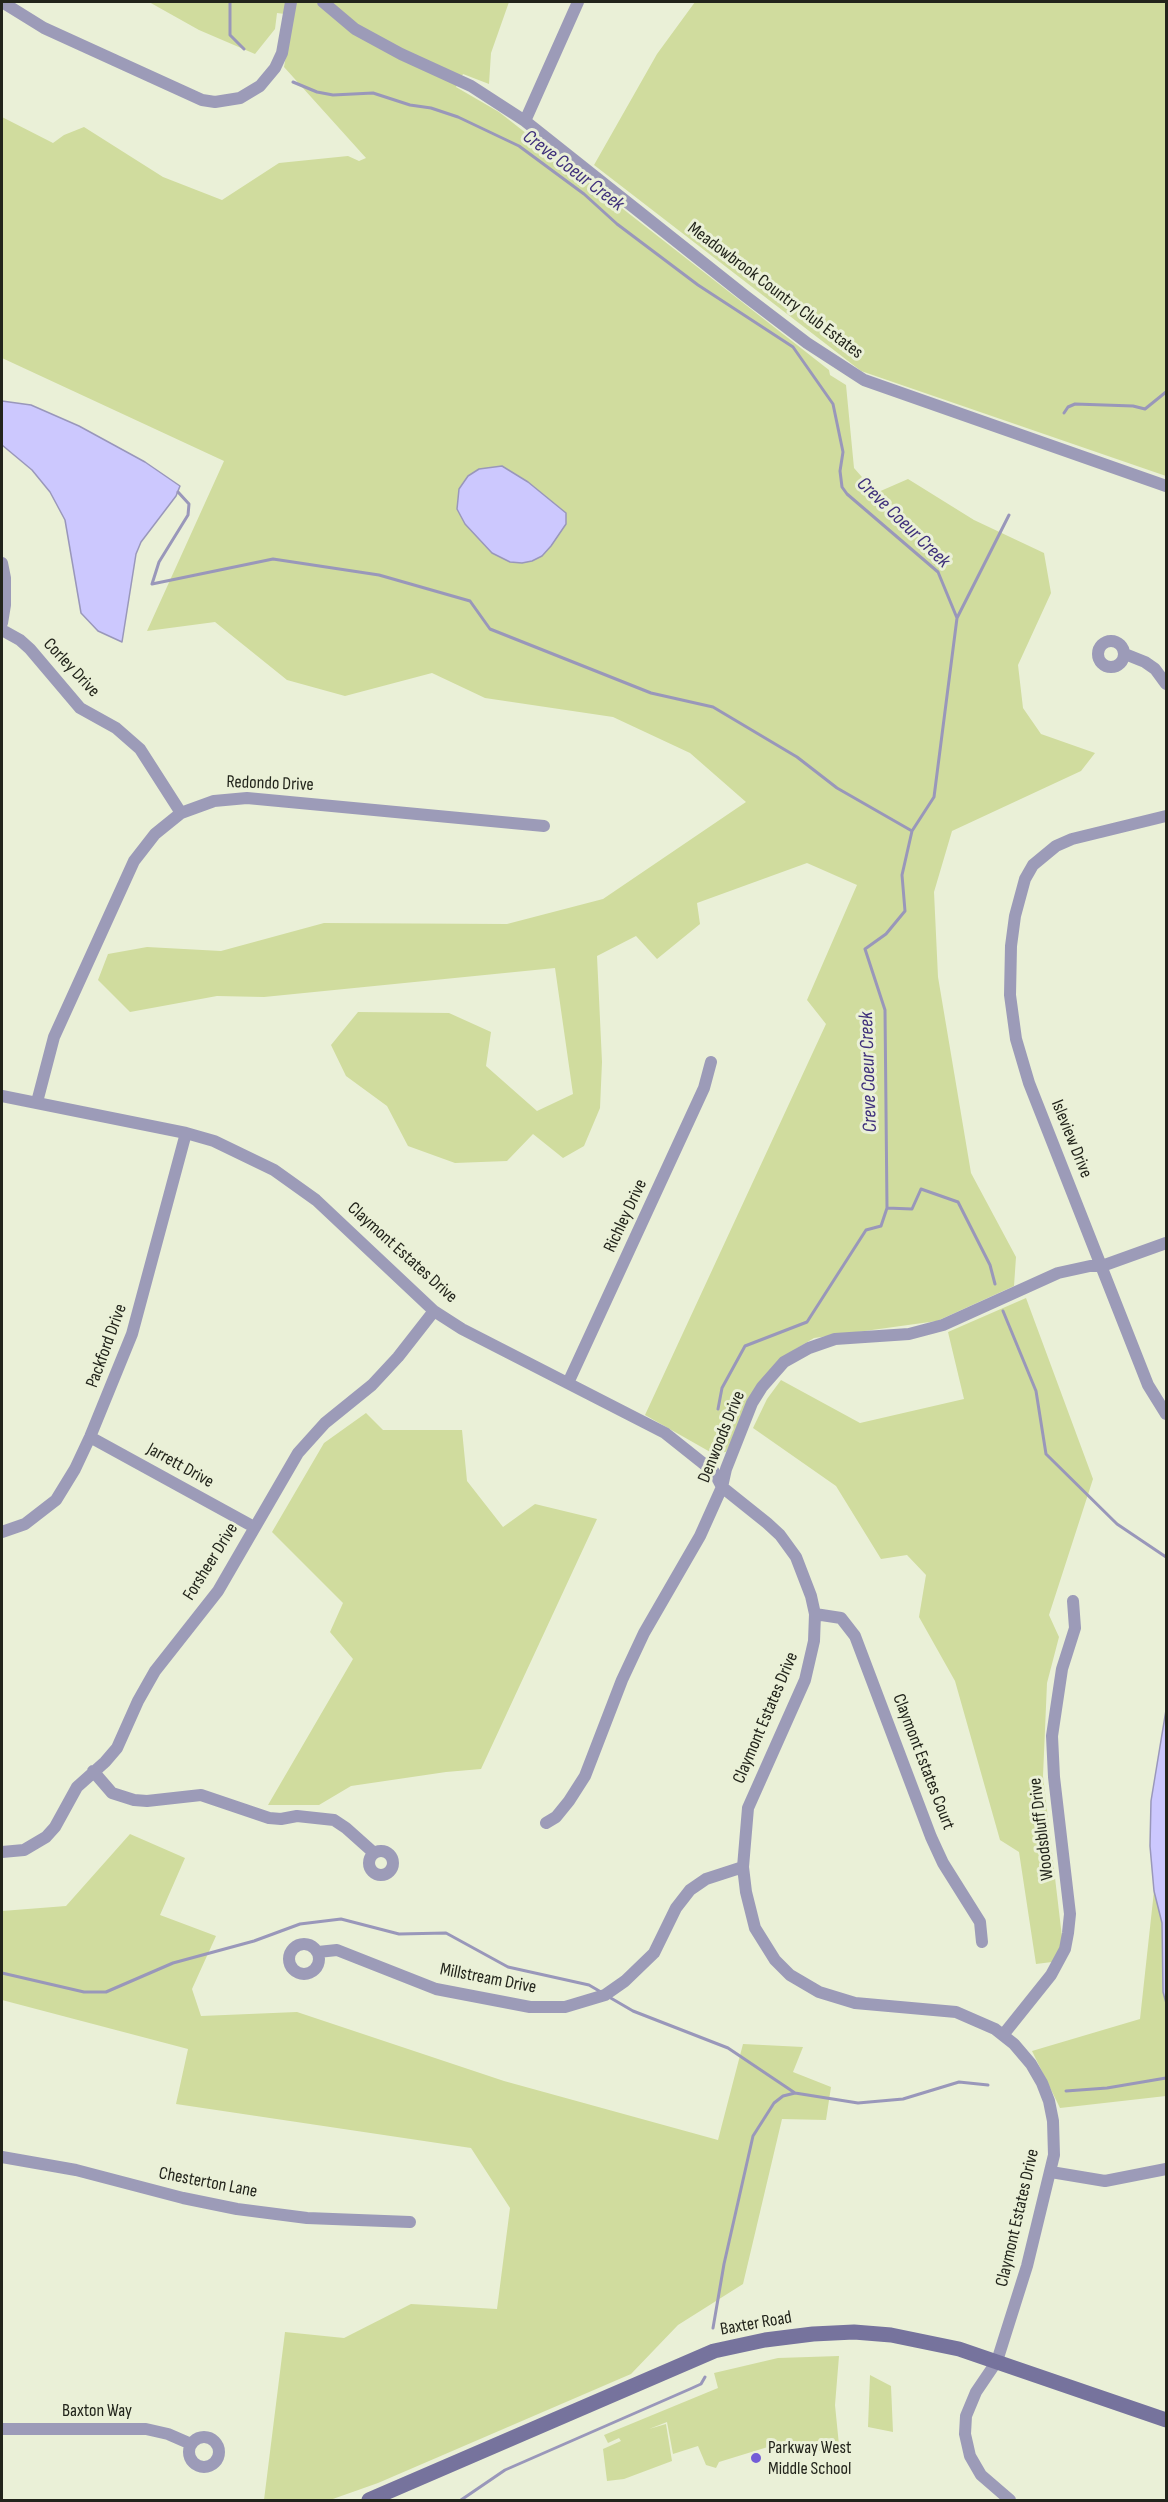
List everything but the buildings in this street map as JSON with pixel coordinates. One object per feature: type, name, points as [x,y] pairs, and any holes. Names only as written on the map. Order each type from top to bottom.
[{"type":"main road","name":"Baxter Road","points":[[369,2500],[714,2351],[765,2340],[854,2332],[891,2335],[927,2342],[997,2361],[1167,2420]]},
{"type":"street","points":[[2,2],[44,28],[202,100],[215,102],[240,98],[260,86],[275,68],[282,53],[291,2]]},
{"type":"street","name":"Meadowbrook Country Club Estates","points":[[323,2],[355,29],[401,54],[471,86],[525,121],[744,295],[807,343],[864,380],[1167,486]]},
{"type":"street","points":[[525,121],[578,2]]},
{"type":"street","points":[[2,563],[5,605],[2,622]]},
{"type":"street","name":"Corley Drive","points":[[2,630],[20,640],[30,649],[80,708],[116,728],[140,749],[181,813]]},
{"type":"street","points":[[1125,654],[1150,666],[1167,684]]},
{"type":"street","name":"Redondo Drive","points":[[37,1102],[54,1037],[134,861],[155,834],[181,813],[214,801],[247,798],[544,826]]},
{"type":"street","name":"Isleview Drive","points":[[1167,816],[1072,839],[1056,846],[1033,865],[1019,897],[1011,946],[1010,995],[1020,1055],[1029,1083],[1148,1385],[1167,1414]]},
{"type":"street","name":"Richley Drive","points":[[568,1383],[704,1088],[711,1062]]},
{"type":"street","name":"Claymont Estates Drive","points":[[2,1096],[186,1133],[214,1141],[256,1160],[297,1185],[340,1221],[434,1311],[462,1329],[665,1433],[714,1472],[722,1487],[767,1523],[796,1557],[806,1579],[815,1614],[812,1660],[747,1808],[743,1867],[746,1892],[755,1928],[775,1960],[790,1975],[806,1986],[847,2001],[956,2012],[984,2023],[1003,2035],[1031,2064],[1042,2082],[1049,2101],[1054,2140],[1052,2172],[1022,2284],[997,2361],[970,2403],[964,2434],[970,2456],[981,2475],[1010,2500]]},
{"type":"street","name":"Packford Drive","points":[[2,1532],[25,1524],[56,1500],[75,1469],[90,1437],[132,1334],[186,1133]]},
{"type":"street","name":"Denwoods Drive","points":[[546,1823],[556,1817],[585,1776],[622,1680],[644,1633],[700,1536],[722,1487],[726,1468],[752,1403],[773,1373],[796,1355],[836,1340],[900,1335],[943,1325],[1058,1273],[1090,1266],[1102,1266],[1167,1244]]},
{"type":"street","name":"Forsheer Drive","points":[[2,1852],[24,1850],[46,1837],[65,1812],[77,1787],[117,1748],[138,1701],[155,1671],[218,1591],[286,1471],[304,1445],[325,1423],[372,1384],[398,1358],[434,1311]]},
{"type":"street","name":"Jarrett Drive","points":[[90,1437],[254,1527]]},
{"type":"street","name":"Woodsbluff Drive","points":[[1003,2035],[1058,1965],[1065,1949],[1068,1933],[1070,1914],[1054,1777],[1052,1736],[1062,1669],[1075,1628],[1073,1601]]},
{"type":"street","name":"Claymont Estates Court","points":[[815,1614],[841,1618],[855,1636],[931,1837],[980,1922],[982,1942]]},
{"type":"street","points":[[93,1771],[112,1793],[134,1800],[201,1796],[269,1818],[305,1817],[334,1821],[346,1827],[374,1853]]},
{"type":"street","name":"Millstream Drive","points":[[318,1953],[338,1950],[436,1989],[514,2005],[565,2007],[605,1995],[625,1982],[654,1953],[676,1908],[690,1890],[706,1879],[743,1867]]},
{"type":"street","name":"Chesterton Lane","points":[[2,2157],[76,2170],[183,2198],[237,2209],[307,2218],[410,2222]]},
{"type":"street","points":[[1052,2172],[1105,2181],[1167,2169]]},
{"type":"street","name":"Baxton Way","points":[[2,2429],[146,2429],[191,2444]]},
{"type":"green space","points":[[149,2],[287,2],[285,14],[277,13],[275,29],[255,54],[199,30]]},
{"type":"green space","points":[[295,2],[509,2],[491,53],[489,84],[463,74],[456,87],[499,112],[829,370],[830,375],[846,385],[854,468],[876,493],[908,479],[974,520],[1044,553],[1051,593],[1018,665],[1023,708],[1041,734],[1095,753],[1081,771],[952,831],[934,892],[938,977],[971,1173],[1016,1257],[1014,1286],[937,1321],[814,1338],[794,1350],[738,1430],[726,1452],[712,1453],[645,1415],[826,1024],[807,1000],[857,885],[807,863],[697,903],[700,924],[657,959],[636,936],[597,956],[602,1062],[600,1108],[584,1146],[563,1158],[533,1134],[507,1161],[455,1163],[408,1146],[387,1106],[346,1076],[331,1045],[358,1012],[449,1013],[491,1032],[486,1066],[537,1111],[573,1094],[555,968],[264,997],[217,996],[130,1012],[98,980],[108,954],[147,947],[221,951],[324,923],[507,924],[603,899],[746,802],[690,753],[613,717],[485,698],[432,673],[345,696],[287,680],[215,622],[147,631],[224,461],[2,358],[2,117],[53,143],[64,135],[84,127],[163,177],[222,200],[279,163],[348,156],[359,161],[366,158],[284,67]]},
{"type":"green space","points":[[695,2],[1166,2],[1166,476],[861,371],[594,165],[657,54]]},
{"type":"green space","points":[[1026,1298],[1093,1479],[1049,1615],[1059,1637],[1047,1683],[1043,1776],[1062,1937],[1060,1961],[1036,1964],[1019,1852],[1000,1840],[955,1681],[919,1617],[926,1575],[907,1555],[881,1559],[836,1486],[753,1428],[767,1399],[781,1380],[860,1423],[964,1399],[948,1332]]},
{"type":"green space","points":[[366,1413],[383,1430],[462,1430],[467,1481],[503,1527],[535,1504],[597,1519],[481,1769],[351,1786],[319,1805],[268,1805],[353,1659],[330,1632],[343,1603],[272,1532],[324,1443]]},
{"type":"green space","points":[[130,1834],[185,1858],[160,1915],[216,1936],[192,1989],[201,2016],[297,2012],[504,2081],[718,2140],[743,2044],[803,2047],[793,2072],[831,2087],[826,2120],[782,2119],[743,2284],[678,2325],[631,2374],[378,2483],[330,2500],[264,2500],[285,2332],[344,2338],[411,2304],[497,2309],[510,2208],[471,2148],[176,2104],[188,2049],[2,2000],[2,1911],[66,1906]]},
{"type":"green space","points":[[1154,1891],[1162,1923],[1163,1992],[1166,2003],[1166,2096],[1060,2108],[1032,2051],[1140,2019]]},
{"type":"green space","points":[[839,2356],[835,2405],[840,2455],[789,2444],[779,2448],[771,2446],[719,2462],[716,2468],[706,2465],[698,2446],[673,2454],[667,2422],[649,2429],[666,2424],[672,2461],[624,2479],[607,2481],[603,2449],[621,2441],[619,2438],[608,2443],[604,2435],[718,2388],[714,2373],[778,2358]]},
{"type":"green space","points":[[870,2375],[891,2386],[893,2432],[868,2427]]},
{"type":"shaded area","points":[[2,401],[31,405],[79,426],[145,462],[180,486],[176,496],[141,542],[136,554],[122,642],[98,631],[81,613],[65,520],[50,492],[32,470],[2,445]]},
{"type":"shaded area","points":[[502,466],[528,482],[566,513],[566,524],[551,546],[542,556],[532,561],[510,562],[492,553],[465,524],[457,509],[459,489],[468,476],[479,469]]},
{"type":"shaded area","points":[[1166,1710],[1166,2003],[1163,1992],[1162,1923],[1154,1891],[1150,1846],[1151,1801]]},
{"type":"waterway","name":"Creve Coeur Creek","points":[[230,2],[230,35],[244,49]]},
{"type":"waterway","name":"Creve Coeur Creek","points":[[293,82],[317,92],[333,95],[373,93],[410,105],[431,108],[458,117],[519,146],[584,194],[617,224],[698,285],[793,347],[833,404],[843,452],[840,471],[842,487],[847,494],[938,572],[957,618],[934,797],[912,831],[902,875],[905,911],[886,934],[865,949],[885,1010],[887,1208],[912,1209],[921,1189],[958,1202],[990,1265],[995,1284]]},
{"type":"waterway","points":[[1064,413],[1068,407],[1075,404],[1133,406],[1145,409],[1166,392]]},
{"type":"waterway","points":[[178,492],[189,504],[188,515],[159,562],[152,584],[273,559],[379,575],[470,601],[490,629],[651,693],[713,707],[797,757],[837,788],[912,831]]},
{"type":"waterway","points":[[957,618],[1009,515]]},
{"type":"waterway","points":[[718,1409],[722,1388],[745,1346],[807,1322],[866,1230],[881,1226],[887,1208]]},
{"type":"waterway","name":"Creve Coeur Creek","points":[[1003,1311],[1036,1391],[1046,1454],[1117,1524],[1166,1557]]},
{"type":"waterway","points":[[2,1973],[84,1992],[106,1992],[173,1963],[254,1941],[300,1924],[341,1919],[399,1934],[446,1933],[508,1967],[589,1985],[601,1992]]},
{"type":"waterway","points":[[609,1997],[633,2011],[728,2048],[795,2093]]},
{"type":"waterway","points":[[1066,2091],[1107,2088],[1166,2078]]},
{"type":"waterway","points":[[713,2328],[724,2264],[753,2136],[774,2103],[783,2096],[795,2093],[858,2103],[903,2099],[959,2082],[988,2085]]},
{"type":"waterway","points":[[461,2500],[505,2470],[701,2384],[705,2377]]},
{"type":"place","name":"Parkway West Middle School","points":[[756,2458]]}]
